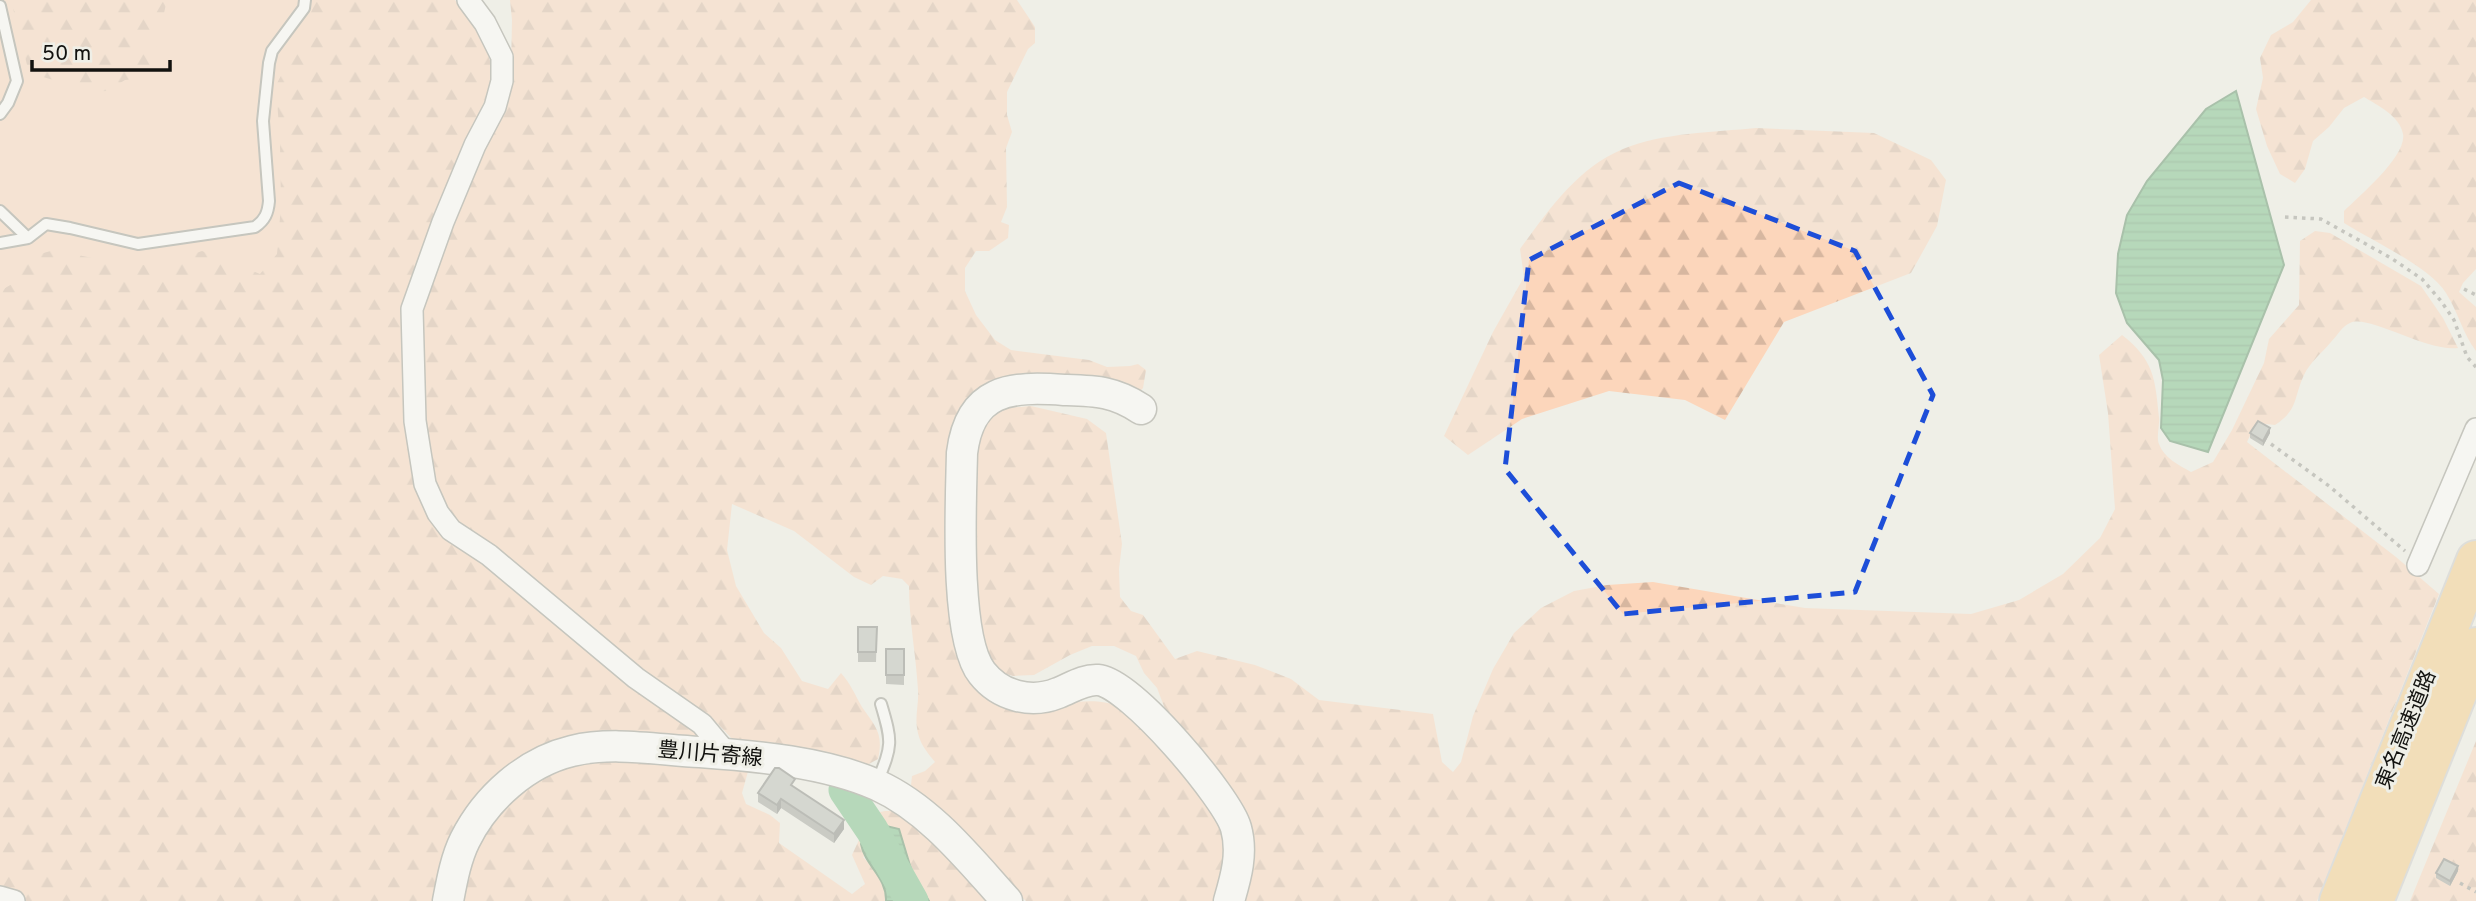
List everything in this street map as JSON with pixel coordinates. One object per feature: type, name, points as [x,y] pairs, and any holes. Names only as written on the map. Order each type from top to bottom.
[{"type":"highway","name":"東名高速道路","points":[[2339,901],[2476,560]]},
{"type":"highway","name":"東名高速道路","points":[[2374,901],[2476,647]]},
{"type":"street","points":[[468,0],[485,23],[502,57],[502,81],[495,107],[475,145],[443,222],[412,309],[415,421],[425,484],[438,513],[451,530],[489,555],[636,678],[702,724],[727,754]]},
{"type":"street","points":[[1141,409],[1110,392],[1030,388],[992,396],[979,407],[970,420],[962,453],[962,591],[968,638],[981,672],[996,686],[1013,696],[1035,699],[1056,694],[1083,682],[1098,680],[1111,683],[1125,692],[1157,721],[1226,806],[1236,827],[1240,849],[1229,901]]},
{"type":"street","points":[[2418,565],[2476,429]]},
{"type":"street","name":"豊川片寄線","points":[[449,901],[454,871],[464,841],[483,810],[501,790],[528,770],[573,750],[614,747],[727,754],[825,768],[876,785],[911,805],[958,848],[1007,901]]},
{"type":"street","points":[[0,897],[14,901]]},
{"type":"lane","points":[[0,243],[29,238],[46,224],[138,244],[254,227],[262,221],[268,212],[270,201],[263,121],[269,63],[272,51],[304,8],[305,0]]},
{"type":"lane","points":[[0,6],[17,81],[0,114]]},
{"type":"lane","points":[[0,211],[29,238]]},
{"type":"lane","points":[[876,785],[890,750],[890,734],[881,704]]},
{"type":"path","points":[[2286,217],[2321,219],[2391,258],[2422,279],[2454,320],[2466,357],[2476,367]]},
{"type":"path","points":[[2464,289],[2476,295]]},
{"type":"path","points":[[2271,444],[2329,486],[2397,542],[2418,565]]},
{"type":"path","points":[[2460,883],[2476,892]]},
{"type":"highlighted area","points":[[1679,183],[1855,251],[1933,395],[1855,592],[1623,614],[1505,469],[1529,260]]},
{"type":"green space","points":[[0,0],[455,0],[435,221],[0,406]]},
{"type":"green space","points":[[11,0],[167,0],[149,78],[125,80],[107,91],[85,92],[71,85],[29,73]]},
{"type":"green space","points":[[316,0],[455,0],[481,32],[492,67],[492,88],[413,274],[426,501],[697,734],[694,743],[534,756],[439,901],[0,901],[0,291],[12,284],[33,256],[54,250],[126,265],[160,265],[202,251],[260,274],[277,254],[281,205],[276,85],[298,44]]},
{"type":"green space","points":[[510,0],[1017,0],[1035,27],[1035,43],[1028,49],[1007,92],[1007,115],[1012,132],[1006,148],[1007,207],[1001,222],[1009,225],[1008,238],[989,251],[976,251],[965,268],[965,291],[976,315],[995,340],[1011,350],[1089,360],[1107,367],[1138,364],[1146,370],[1143,388],[1136,396],[977,399],[960,646],[1035,709],[1095,701],[1130,711],[1196,786],[1217,818],[1222,831],[1224,858],[1215,901],[1026,901],[1004,882],[911,785],[912,776],[925,771],[935,762],[921,742],[917,728],[918,690],[909,586],[902,579],[883,576],[871,585],[854,577],[794,531],[732,504],[727,550],[736,586],[764,633],[781,648],[802,681],[828,689],[841,673],[848,681],[879,736],[878,759],[867,765],[845,759],[735,742],[718,724],[704,714],[684,706],[470,536],[440,503],[430,479],[417,323],[511,68]]},
{"type":"green space","points":[[2311,0],[2476,0],[2476,269],[2463,283],[2459,292],[2476,307],[2476,351],[2450,300],[2438,283],[2414,264],[2344,223],[2344,211],[2381,175],[2398,153],[2403,134],[2393,116],[2364,97],[2344,108],[2313,141],[2305,169],[2295,183],[2280,174],[2267,146],[2256,109],[2263,78],[2260,58],[2271,35],[2293,22]]},
{"type":"green space","points":[[1756,128],[1874,133],[1931,160],[1946,180],[1937,226],[1911,273],[1784,322],[1725,420],[1685,400],[1609,391],[1522,419],[1468,455],[1444,436],[1493,332],[1524,277],[1520,249],[1578,179],[1607,157],[1638,144],[1688,134]]},
{"type":"green space","points":[[2315,231],[2330,233],[2421,286],[2443,318],[2458,348],[2430,345],[2370,324],[2350,323],[2309,366],[2288,414],[2275,425],[2256,423],[2247,442],[2396,557],[2439,594],[2317,901],[1242,901],[1233,800],[1165,709],[1157,688],[1144,673],[1136,656],[1114,646],[1092,646],[1034,675],[1013,676],[990,669],[976,625],[972,448],[989,417],[1007,408],[1031,406],[1087,419],[1106,433],[1122,544],[1120,597],[1131,611],[1143,615],[1175,659],[1197,651],[1255,665],[1291,679],[1319,700],[1433,714],[1442,762],[1453,772],[1461,762],[1473,716],[1493,669],[1514,633],[1541,608],[1574,591],[1607,585],[1653,582],[1805,608],[1971,614],[2019,600],[2063,574],[2100,538],[2115,509],[2108,413],[2099,355],[2122,335],[2133,344],[2147,362],[2154,381],[2159,417],[2158,441],[2161,449],[2172,461],[2191,472],[2213,462],[2232,430],[2264,363],[2269,339],[2299,305],[2300,241]]},
{"type":"green space","points":[[2476,741],[2476,901],[2410,901]]},
{"type":"green space","points":[[602,757],[749,768],[742,793],[746,804],[770,815],[780,823],[779,843],[852,894],[865,884],[852,855],[871,814],[910,811],[952,855],[986,901],[929,901],[912,872],[899,830],[863,857],[879,877],[885,889],[886,901],[459,901],[462,881],[486,823],[547,771]]},
{"type":"shaded area","points":[[2236,91],[2284,265],[2208,452],[2170,441],[2161,428],[2163,380],[2159,360],[2127,323],[2116,293],[2118,254],[2127,215],[2147,181],[2206,109]]},
{"type":"shaded area","points":[[851,788],[868,817],[864,827],[852,822],[837,793]]},
{"type":"shaded area","points":[[882,825],[899,829],[912,872],[929,901],[886,901],[880,878],[863,852],[861,844],[869,832]]},
{"type":"building","points":[[2258,421],[2270,428],[2263,441],[2250,433]]},
{"type":"building","points":[[858,627],[877,627],[876,652],[858,652]]},
{"type":"building","points":[[886,649],[904,649],[904,675],[886,675]]},
{"type":"building","points":[[775,768],[795,779],[791,785],[844,820],[834,834],[781,799],[777,805],[758,793]]},
{"type":"building","points":[[2444,859],[2458,866],[2450,881],[2436,873]]},
{"type":"waterway","points":[[845,790],[872,830],[912,901]]}]
